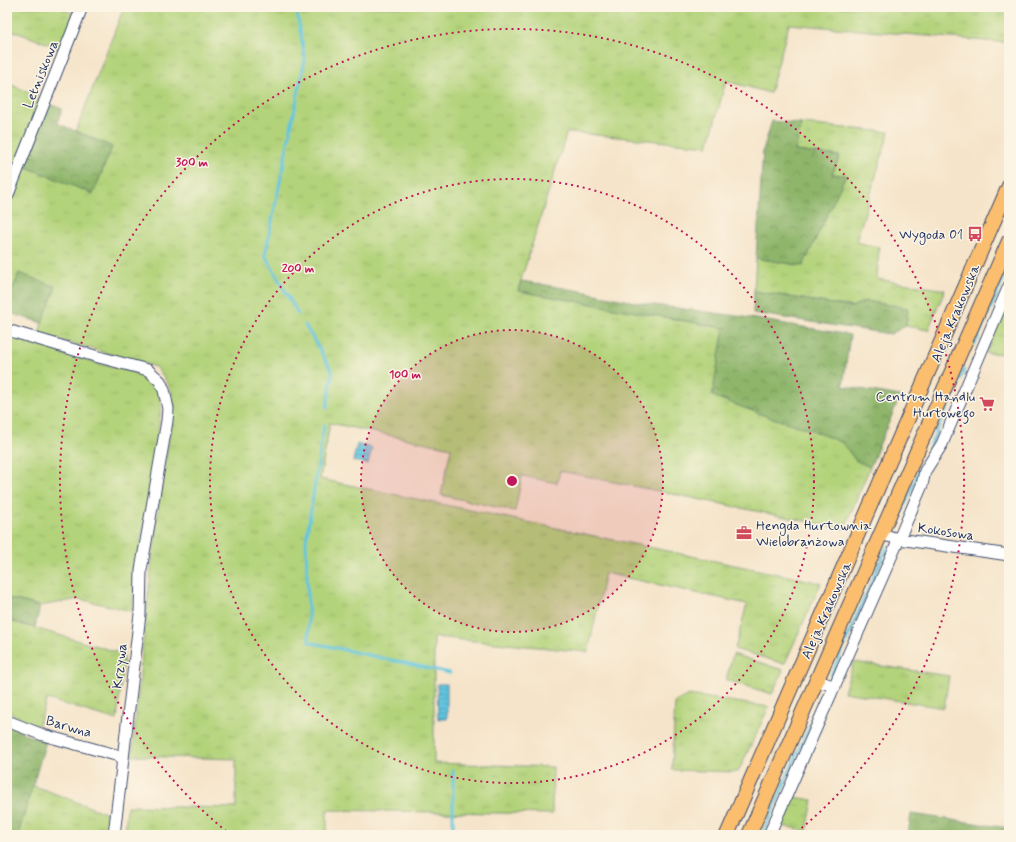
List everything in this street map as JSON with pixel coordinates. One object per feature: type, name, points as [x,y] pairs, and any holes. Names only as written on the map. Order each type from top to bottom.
[{"type":"main road","name":"Aleja Krakowska","points":[[727,835],[1009,186]]},
{"type":"main road","name":"Aleja Krakowska","points":[[749,835],[1009,241]]},
{"type":"street","name":"Letniskowa","points":[[7,197],[82,7]]},
{"type":"street","points":[[769,835],[836,687],[899,540],[922,485],[925,471],[942,444],[1009,286]]},
{"type":"street","name":"Krzywa","points":[[7,330],[148,370],[157,377],[164,390],[168,409],[142,570],[141,601],[114,835]]},
{"type":"street","points":[[915,454],[930,461]]},
{"type":"street","name":"Kokosowa","points":[[880,534],[899,540],[1009,555]]},
{"type":"street","points":[[816,680],[836,687]]},
{"type":"street","name":"Barwna","points":[[7,721],[43,735],[123,756]]},
{"type":"green space","points":[[7,7],[58,7],[77,15],[63,49],[7,29]]},
{"type":"green space","points":[[124,7],[1009,7],[1009,43],[789,24],[770,93],[726,81],[708,146],[567,132],[518,290],[724,328],[769,417],[812,430],[843,443],[855,460],[870,467],[844,529],[560,471],[557,483],[522,476],[515,511],[441,495],[451,448],[330,423],[320,479],[821,583],[785,663],[735,649],[747,604],[605,573],[588,652],[434,637],[434,763],[553,767],[552,814],[327,810],[327,835],[125,835],[127,806],[236,808],[236,759],[132,756],[146,612],[159,502],[174,406],[172,395],[163,376],[156,367],[39,334],[42,323],[19,273],[7,304],[7,208],[24,166],[93,194],[112,147],[76,131]]},
{"type":"green space","points":[[7,83],[36,95],[41,102],[15,169],[11,168],[7,179]]},
{"type":"green space","points":[[49,104],[62,109],[57,123],[112,147],[93,194],[24,166]]},
{"type":"green space","points":[[772,121],[801,124],[795,151],[840,156],[832,174],[846,175],[803,266],[756,258],[763,150]]},
{"type":"green space","points":[[801,124],[889,132],[856,242],[879,247],[877,279],[945,290],[928,330],[906,326],[908,309],[866,301],[851,307],[754,291],[756,258],[803,266],[845,175],[832,174],[840,156],[795,151]]},
{"type":"green space","points":[[19,273],[56,287],[42,323],[7,312],[7,304]]},
{"type":"green space","points":[[521,281],[576,290],[639,303],[744,317],[850,335],[843,386],[900,396],[870,467],[855,460],[843,443],[812,430],[769,417],[712,396],[724,328],[518,291]]},
{"type":"green space","points":[[754,291],[851,307],[866,301],[908,308],[906,326],[890,334],[753,313]]},
{"type":"green space","points":[[1009,300],[1009,354],[986,353]]},
{"type":"green space","points":[[7,335],[142,375],[151,380],[159,394],[161,408],[149,501],[135,572],[132,611],[79,599],[40,606],[7,598]]},
{"type":"green space","points":[[7,598],[40,606],[35,628],[7,620]]},
{"type":"green space","points":[[7,620],[124,654],[117,720],[47,699],[38,726],[20,721],[7,709]]},
{"type":"green space","points":[[733,654],[783,670],[772,694],[726,680]]},
{"type":"green space","points":[[854,662],[949,676],[944,708],[844,692]]},
{"type":"green space","points":[[689,695],[769,707],[738,772],[672,770],[675,702]]},
{"type":"green space","points":[[7,725],[16,728],[26,735],[46,741],[18,835],[7,835]]},
{"type":"green space","points":[[32,785],[108,814],[107,835],[18,835]]},
{"type":"green space","points":[[794,797],[813,800],[807,831],[779,825]]},
{"type":"green space","points":[[911,814],[1009,828],[1009,835],[908,835]]},
{"type":"water","points":[[357,444],[372,448],[368,464],[353,461]]},
{"type":"water","points":[[437,684],[447,684],[447,719],[438,719]]},
{"type":"waterway","points":[[296,7],[305,59],[265,255],[298,314]]},
{"type":"waterway","points":[[975,344],[1009,266]]},
{"type":"waterway","points":[[305,325],[332,371],[327,407]]},
{"type":"waterway","points":[[929,449],[964,370]]},
{"type":"waterway","points":[[324,425],[306,541],[309,642],[450,673]]},
{"type":"waterway","points":[[897,525],[919,471]]},
{"type":"waterway","points":[[831,676],[887,547]]},
{"type":"waterway","points":[[762,835],[822,697]]},
{"type":"waterway","points":[[453,770],[453,835]]},
{"type":"place","name":"Wygoda 01","points":[[975,234]]},
{"type":"place","name":"Centrum Handlu Hurtowego","points":[[987,404]]},
{"type":"place","name":"Hengda Hurtownia Wielobranżowa","points":[[744,533]]}]
